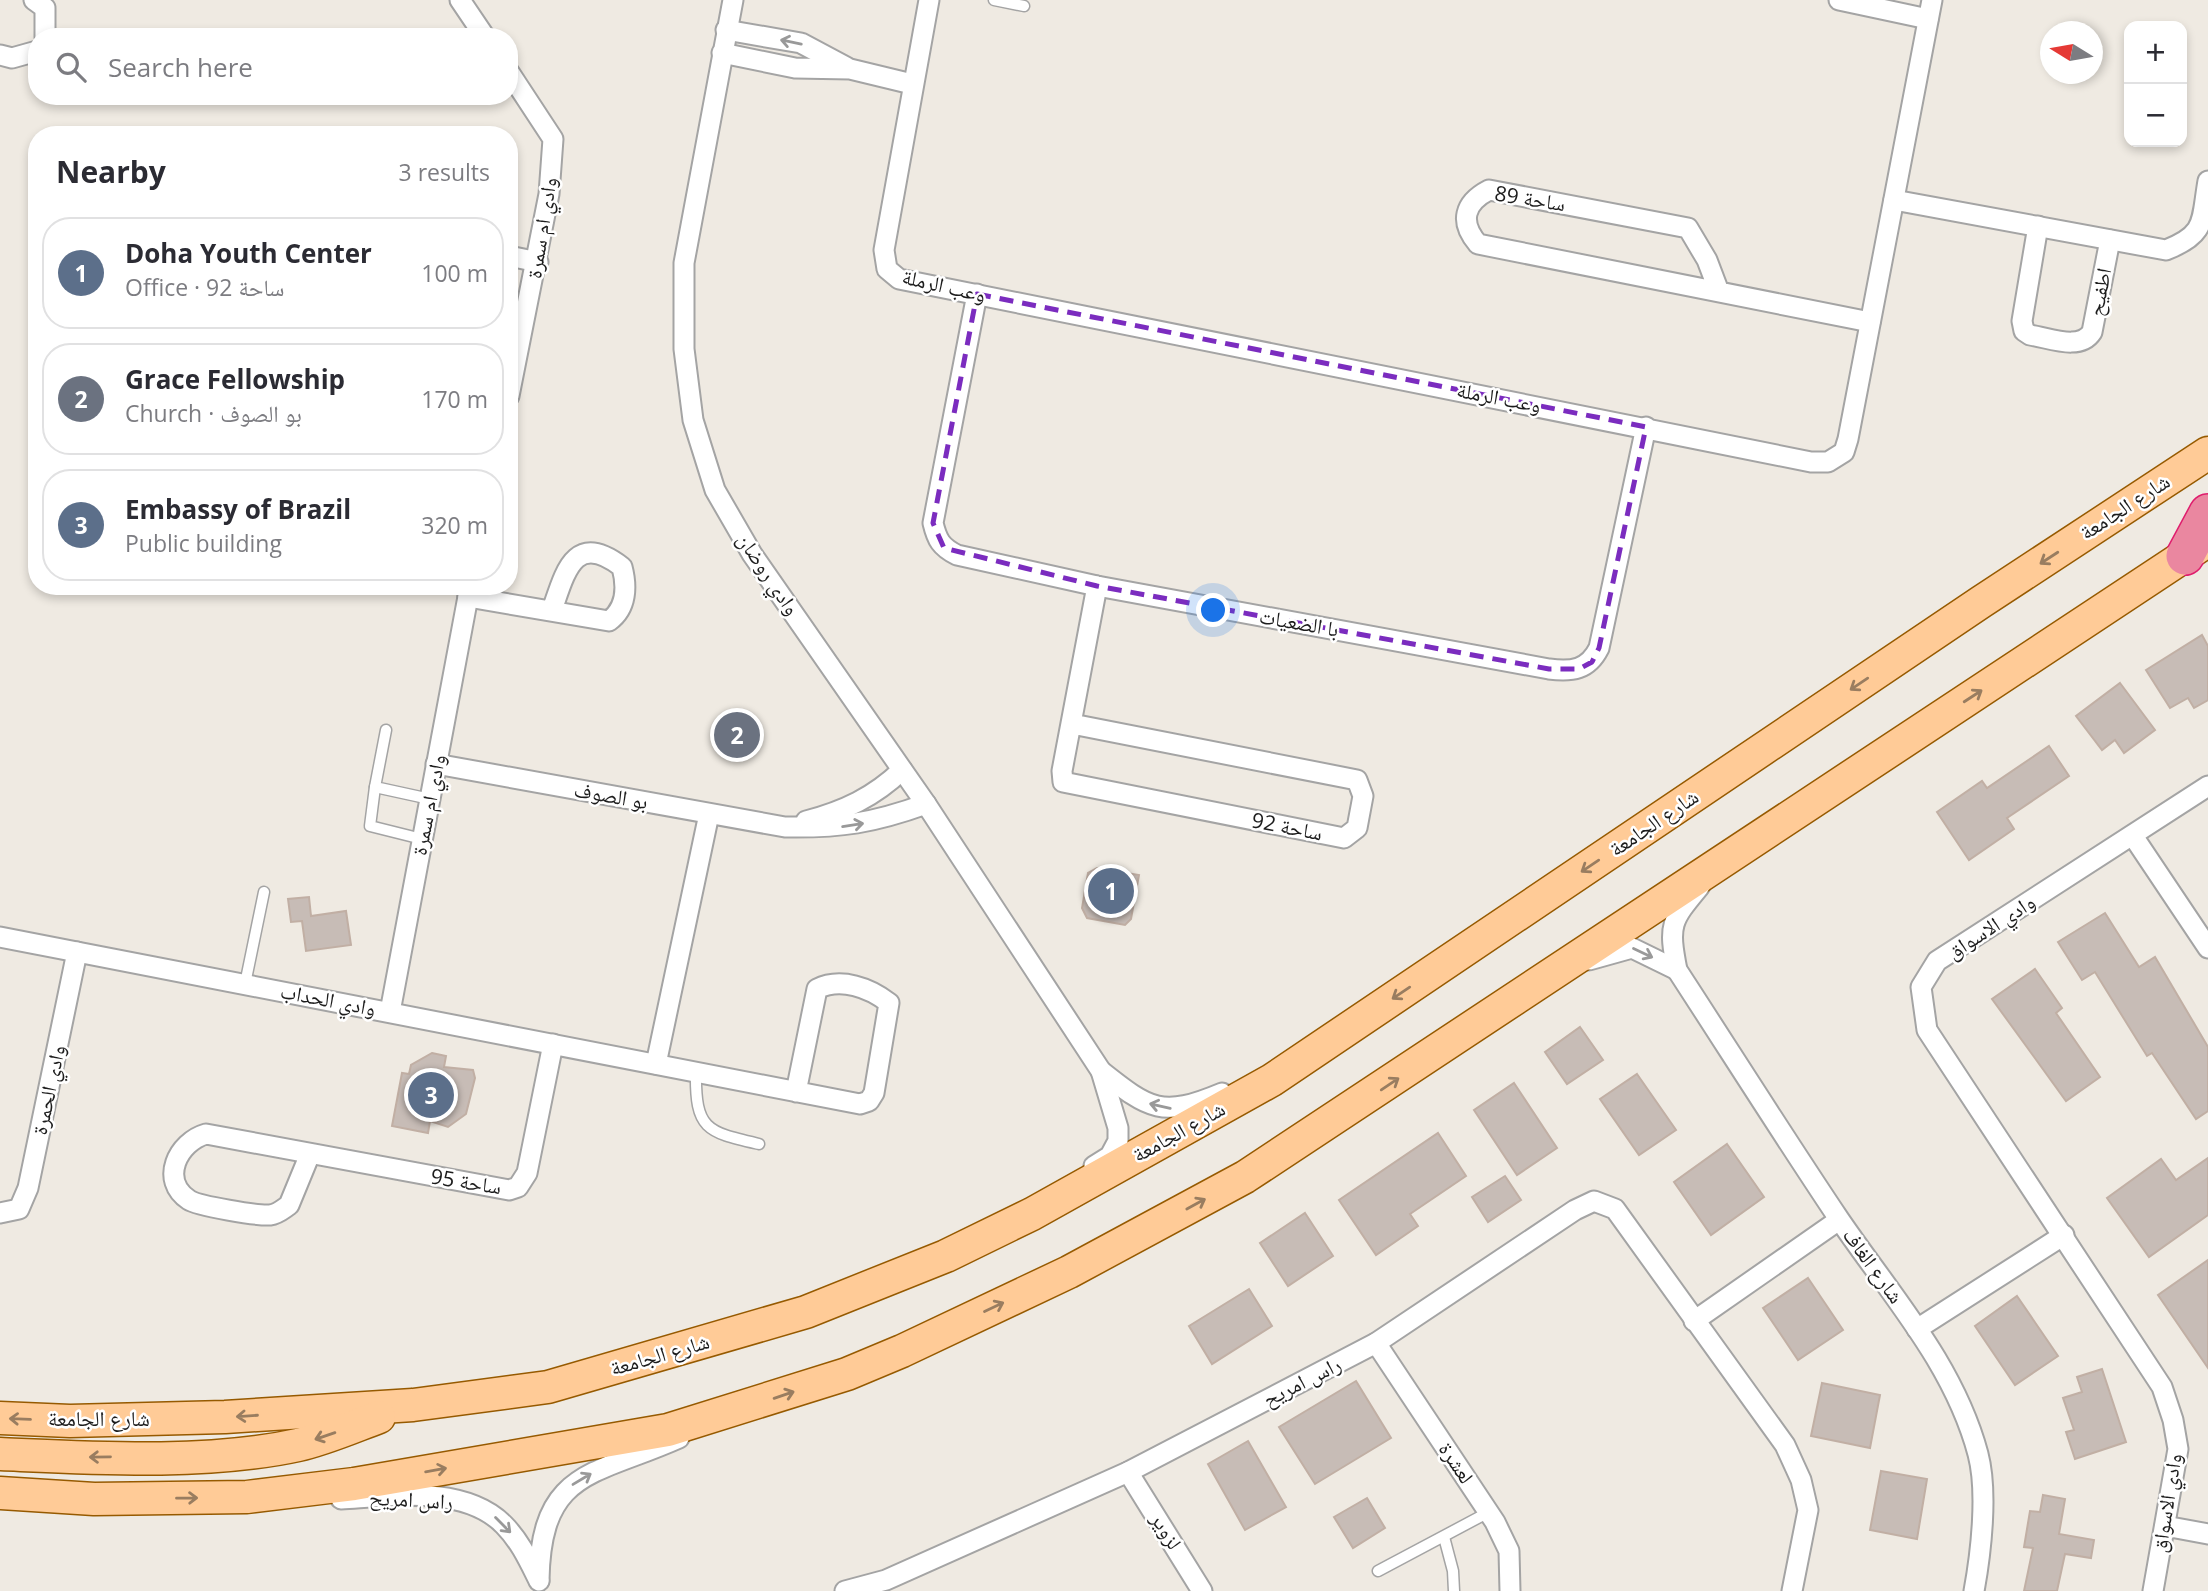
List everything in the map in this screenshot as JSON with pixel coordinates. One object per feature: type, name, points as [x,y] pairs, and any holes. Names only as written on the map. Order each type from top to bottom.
[{"type":"highway","points":[[2196,548],[2208,513]]},
{"type":"main road","name":"شارع الجامعة","points":[[0,1418],[69,1421],[225,1417],[413,1405],[548,1387],[806,1312],[946,1256],[1032,1214],[1272,1080],[1981,602],[2208,453]]},
{"type":"main road","points":[[0,1493],[94,1499],[247,1497],[354,1484],[668,1430],[847,1374],[891,1356],[1129,1240],[1245,1177],[1355,1107],[1534,985],[2196,548]]},
{"type":"main road","points":[[0,1454],[81,1457],[264,1451],[301,1444],[413,1405]]},
{"type":"main road","points":[[0,1517],[76,1509],[94,1499]]},
{"type":"street","points":[[34,0],[44,8],[45,28]]},
{"type":"street","points":[[460,0],[479,28]]},
{"type":"street","name":"وادي روضان","points":[[733,0],[684,263],[684,349],[693,420],[715,490],[752,554],[926,804],[1101,1071],[1118,1128],[1118,1141],[1110,1156],[1063,1186],[1032,1214]]},
{"type":"street","name":"وعب الرملة","points":[[929,0],[884,250],[887,269],[899,279],[1811,462],[1828,462],[1844,452],[1848,439],[1930,9]]},
{"type":"street","points":[[1839,0],[1930,9]]},
{"type":"street","points":[[726,30],[800,44],[850,69]]},
{"type":"street","points":[[722,53],[794,68],[850,69],[912,84]]},
{"type":"street","points":[[0,55],[12,58],[28,54]]},
{"type":"street","name":"وادي ام سمرة","points":[[518,86],[553,139],[550,194],[518,354]]},
{"type":"street","name":"اطفيح","points":[[1894,200],[2166,250],[2187,242],[2199,230],[2208,181]]},
{"type":"street","name":"ساحة 89","points":[[1718,289],[1707,260],[1688,228],[1489,190],[1474,198],[1467,212],[1468,232],[1478,244],[1718,289],[1870,322]]},
{"type":"street","name":"اطفيح","points":[[2038,226],[2022,321],[2024,331],[2030,335],[2079,343],[2087,340],[2092,332],[2110,240]]},
{"type":"street","points":[[518,258],[538,262]]},
{"type":"street","name":"با الضعيات","points":[[976,294],[933,523],[937,538],[944,548],[957,555],[1097,586],[1549,669],[1579,669],[1592,662],[1599,648],[1646,427]]},
{"type":"street","name":"ساحة 92","points":[[1072,724],[1357,780],[1363,796],[1357,828],[1344,838],[1063,782],[1062,771],[1097,586]]},
{"type":"street","name":"وادي ام سمرة","points":[[390,1013],[468,595]]},
{"type":"street","name":"وادي ام سمرة","points":[[483,595],[552,610]]},
{"type":"street","name":"بو الصوف","points":[[436,765],[785,827],[835,828],[866,824],[926,804]]},
{"type":"street","name":"بو الصوف","points":[[785,827],[841,811],[882,790],[902,770]]},
{"type":"street","name":"وادي الاسواق","points":[[2153,1591],[2178,1449],[2162,1388],[1927,1030],[1921,987],[1937,961],[2208,786]]},
{"type":"street","points":[[656,1064],[709,814]]},
{"type":"street","points":[[2133,836],[2208,948]]},
{"type":"street","name":"شارع الغاف","points":[[1721,861],[1676,914],[1671,936],[1677,970],[1839,1220],[1917,1329],[1956,1394],[1978,1457],[1983,1545],[1974,1591]]},
{"type":"street","name":"وادي الحداب","points":[[0,937],[860,1104],[869,1101],[874,1093],[889,1003],[867,989],[854,986],[830,985],[817,989],[796,1091]]},
{"type":"street","points":[[1534,985],[1600,956],[1632,948],[1677,970]]},
{"type":"street","name":"وادي الحمرة","points":[[0,1213],[19,1209],[28,1188],[77,952]]},
{"type":"street","name":"ساحة 95","points":[[310,1154],[289,1205],[269,1215],[192,1202],[183,1195],[174,1174],[179,1152],[186,1143],[206,1134],[501,1190],[518,1187],[527,1173],[553,1044]]},
{"type":"street","name":"وادي روضان","points":[[1101,1071],[1143,1102],[1172,1109],[1188,1107],[1223,1093],[1272,1080]]},
{"type":"street","name":"راس امريح","points":[[845,1591],[886,1585],[1128,1472],[1376,1343],[1575,1210],[1594,1201],[1615,1209],[1785,1445],[1801,1480],[1808,1510],[1792,1591]]},
{"type":"street","points":[[1694,1321],[1839,1220]]},
{"type":"street","points":[[1917,1329],[2064,1235]]},
{"type":"street","name":"لعشرة","points":[[1376,1343],[1489,1512],[1509,1551],[1510,1591]]},
{"type":"street","name":"راس امريح","points":[[540,1586],[540,1543],[545,1522],[573,1484],[588,1474],[709,1425],[719,1415]]},
{"type":"street","name":"لزوير","points":[[1128,1472],[1202,1591]]},
{"type":"street","name":"راس امريح","points":[[247,1497],[263,1503],[414,1496],[474,1505],[504,1525],[520,1544],[540,1586]]},
{"type":"street","points":[[2165,1526],[2208,1534]]},
{"type":"lane","points":[[994,0],[1024,6]]},
{"type":"lane","points":[[386,730],[370,826],[422,839]]},
{"type":"lane","points":[[375,787],[430,799]]},
{"type":"lane","points":[[245,984],[264,892]]},
{"type":"lane","points":[[696,1072],[696,1102],[703,1122],[721,1136],[760,1144]]},
{"type":"lane","points":[[1378,1571],[1489,1512]]},
{"type":"lane","points":[[1444,1537],[1453,1571],[1454,1591]]},
{"type":"highlighted area","points":[[977,294],[1646,427],[1599,648],[1592,662],[1579,669],[1549,669],[1097,586],[944,548],[933,523]]},
{"type":"building","points":[[2202,635],[2208,646],[2208,700],[2194,708],[2188,698],[2170,708],[2146,670]]},
{"type":"building","points":[[2120,683],[2155,730],[2124,753],[2115,740],[2102,750],[2076,716]]},
{"type":"building","points":[[2049,746],[2069,776],[2007,818],[2014,829],[1969,860],[1937,812],[1982,781],[1987,788]]},
{"type":"building","points":[[1097,868],[1139,875],[1131,919],[1125,925],[1087,918],[1082,908],[1088,873]]},
{"type":"building","points":[[309,897],[311,916],[346,911],[351,945],[306,951],[302,921],[291,922],[288,899]]},
{"type":"building","points":[[2105,913],[2139,967],[2155,957],[2208,1047],[2208,1111],[2196,1119],[2152,1053],[2147,1056],[2095,972],[2082,980],[2058,942]]},
{"type":"building","points":[[2035,969],[2062,1008],[2056,1013],[2100,1077],[2066,1101],[1992,999]]},
{"type":"building","points":[[1580,1027],[1603,1060],[1567,1084],[1545,1052]]},
{"type":"building","points":[[432,1053],[446,1056],[444,1067],[473,1070],[475,1078],[466,1114],[448,1127],[430,1121],[428,1133],[392,1126],[402,1073],[409,1074],[411,1065]]},
{"type":"building","points":[[1637,1074],[1676,1130],[1639,1155],[1600,1099]]},
{"type":"building","points":[[1514,1083],[1557,1148],[1517,1175],[1474,1110]]},
{"type":"building","points":[[1438,1133],[1466,1176],[1410,1214],[1418,1226],[1376,1255],[1339,1200]]},
{"type":"building","points":[[1727,1144],[1764,1197],[1711,1235],[1674,1182]]},
{"type":"building","points":[[2208,1158],[2208,1215],[2149,1257],[2107,1198],[2161,1159],[2176,1180]]},
{"type":"building","points":[[1505,1176],[1521,1200],[1488,1222],[1472,1197]]},
{"type":"building","points":[[1305,1213],[1333,1256],[1288,1286],[1260,1243]]},
{"type":"building","points":[[2208,1260],[2208,1368],[2158,1295]]},
{"type":"building","points":[[1808,1278],[1843,1330],[1798,1360],[1763,1308]]},
{"type":"building","points":[[1249,1289],[1272,1326],[1212,1364],[1189,1326]]},
{"type":"building","points":[[2017,1296],[2058,1356],[2015,1385],[1975,1326]]},
{"type":"building","points":[[2102,1369],[2126,1442],[2075,1459],[2066,1432],[2074,1430],[2063,1398],[2082,1392],[2077,1377]]},
{"type":"building","points":[[1356,1381],[1391,1438],[1315,1484],[1279,1427]]},
{"type":"building","points":[[1822,1383],[1880,1395],[1870,1448],[1811,1436]]},
{"type":"building","points":[[1248,1441],[1286,1507],[1245,1530],[1208,1464]]},
{"type":"building","points":[[1881,1471],[1927,1479],[1917,1539],[1870,1530]]},
{"type":"building","points":[[2043,1495],[2065,1499],[2059,1534],[2094,1540],[2091,1558],[2065,1554],[2057,1591],[2024,1591],[2033,1548],[2024,1547],[2030,1511],[2040,1512]]},
{"type":"building","points":[[1367,1498],[1385,1528],[1353,1548],[1334,1517]]},
{"type":"place","name":"Grace Fellowship","points":[[737,735]]},
{"type":"place","name":"Doha Youth Center","points":[[1111,891]]},
{"type":"place","name":"Embassy of Brazil","points":[[431,1095]]}]
